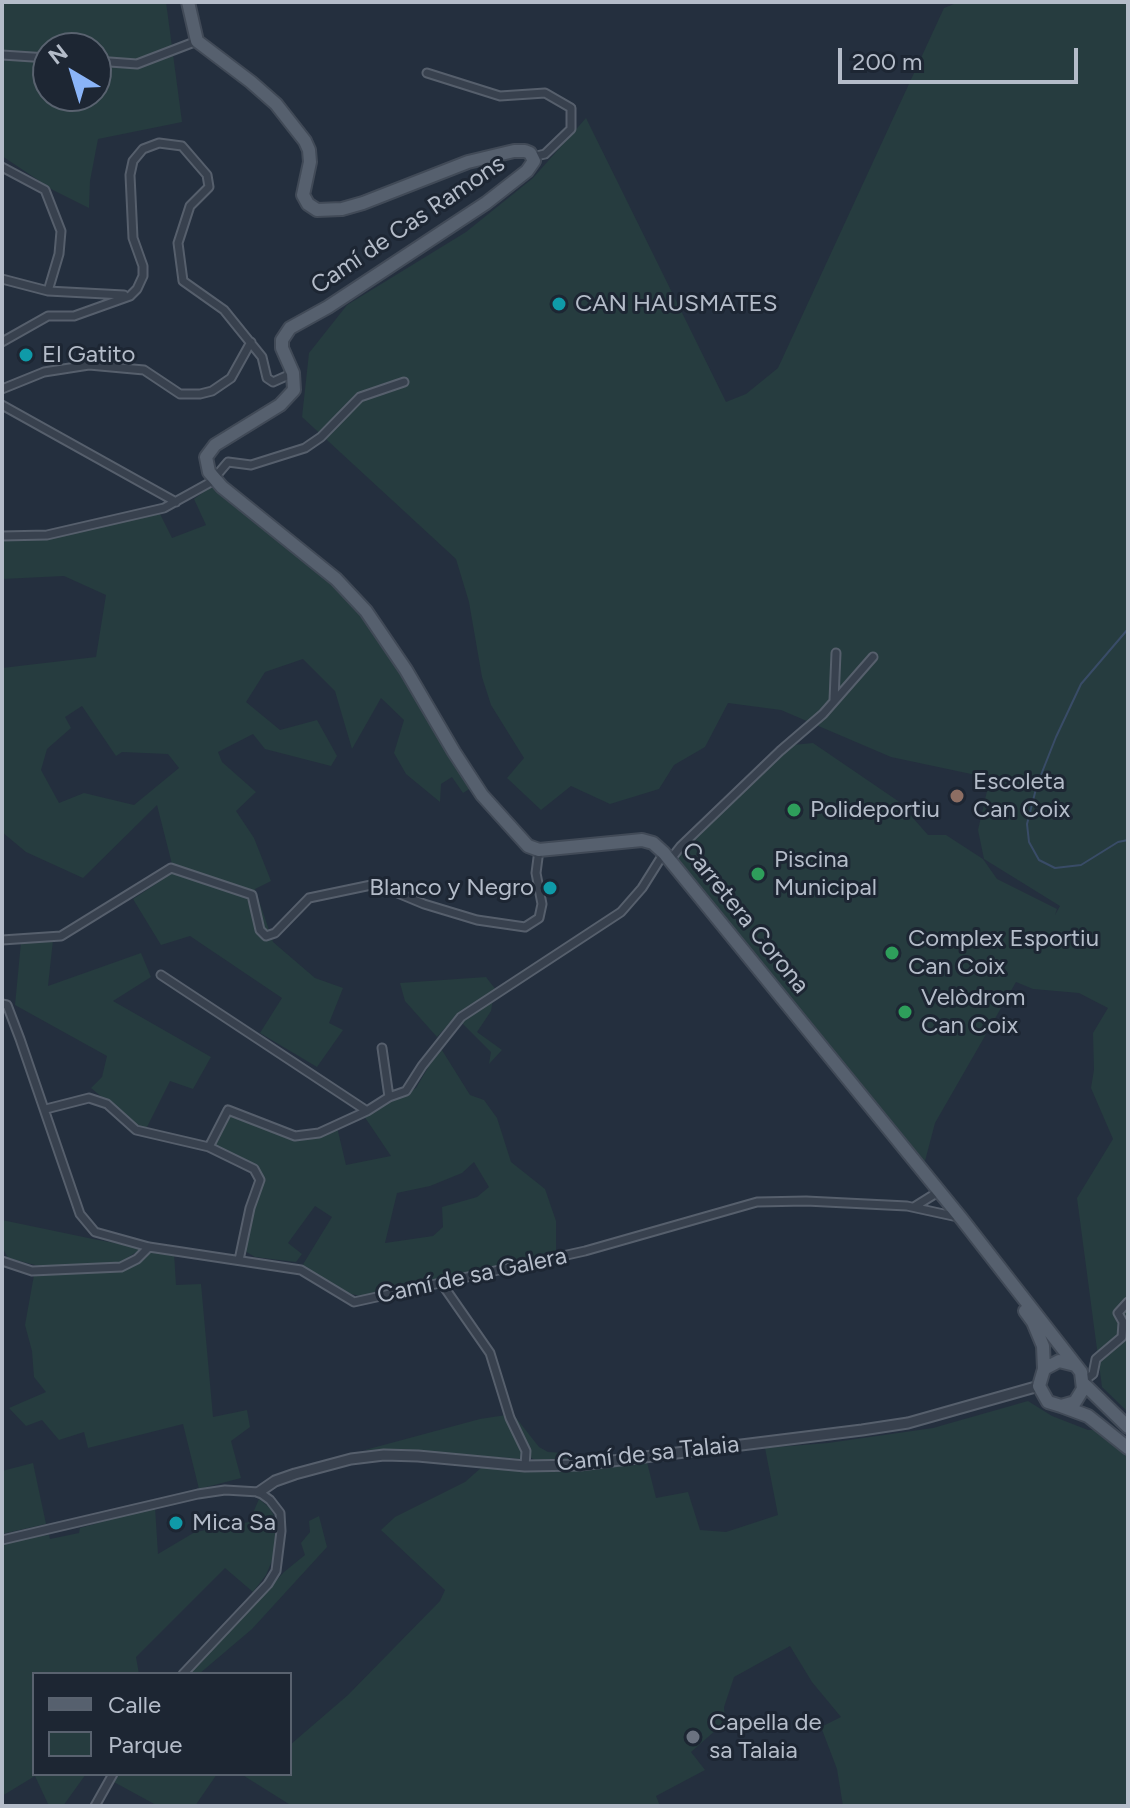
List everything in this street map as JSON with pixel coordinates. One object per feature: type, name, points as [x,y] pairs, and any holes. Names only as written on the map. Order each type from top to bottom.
[{"type":"main road","points":[[188,2],[197,41]]},
{"type":"main road","name":"Camí de Cas Ramons","points":[[197,41],[276,104],[299,131],[309,150],[310,162],[303,195],[308,204],[317,210],[342,209],[363,203],[468,162],[520,150],[530,153],[532,157],[532,166],[486,203],[290,328],[282,340],[282,348],[293,373]]},
{"type":"main road","points":[[293,373],[294,390],[289,399],[222,439],[209,451],[206,464],[214,479],[336,579],[366,611],[482,795],[521,839],[539,850]]},
{"type":"main road","name":"Carretera Corona","points":[[539,850],[642,840],[653,843],[667,856],[1031,1306],[1075,1365]]},
{"type":"main road","name":"Carretera Corona","points":[[941,1196],[1033,1322],[1043,1346],[1044,1369]]},
{"type":"main road","points":[[1128,1427],[1084,1382],[1075,1365],[1059,1361],[1044,1369],[1039,1386],[1048,1402],[1088,1416],[1128,1448]]},
{"type":"main road","points":[[1061,1406],[1075,1402],[1084,1382]]},
{"type":"street","points":[[112,62],[137,64],[197,41]]},
{"type":"street","points":[[2,55],[32,57]]},
{"type":"street","points":[[427,73],[500,96],[545,93],[571,108],[571,129],[545,154],[532,157]]},
{"type":"street","points":[[2,342],[48,316],[74,316],[130,296],[137,289],[143,276],[131,220],[130,175],[133,161],[143,149],[159,143],[182,146],[207,175],[209,187],[190,206],[182,223],[178,243],[183,281],[224,310],[262,357],[267,378],[273,382],[293,373]]},
{"type":"street","points":[[2,167],[45,190],[61,231],[59,254],[48,291]]},
{"type":"street","points":[[2,279],[48,291],[130,296]]},
{"type":"street","points":[[2,389],[44,372],[89,365],[144,370],[180,394],[200,394],[212,391],[231,378],[251,342]]},
{"type":"street","points":[[2,536],[47,535],[152,512],[176,502],[214,479],[228,462],[251,465],[305,448],[321,437],[360,397],[404,382]]},
{"type":"street","points":[[2,405],[176,502]]},
{"type":"street","points":[[834,702],[836,653]]},
{"type":"street","points":[[209,1147],[228,1110],[295,1136],[319,1133],[406,1091],[461,1017],[621,912],[667,856],[834,702],[873,657]]},
{"type":"street","points":[[2,940],[61,936],[171,868],[252,895],[260,930],[266,936],[275,933],[309,898],[376,884],[424,904],[477,920],[525,927],[539,918],[542,904],[536,873],[539,850]]},
{"type":"street","points":[[161,975],[367,1111]]},
{"type":"street","name":"Camí de sa Galera","points":[[2,1004],[7,1005],[46,1109],[80,1214],[95,1232],[149,1247],[301,1270],[354,1302],[585,1251],[757,1202],[806,1201],[914,1207],[953,1216]]},
{"type":"street","points":[[382,1048],[389,1097]]},
{"type":"street","points":[[46,1109],[89,1098],[107,1104],[136,1130],[209,1147],[254,1169],[260,1180],[250,1208],[239,1260]]},
{"type":"street","points":[[914,1207],[941,1196]]},
{"type":"street","points":[[929,1210],[941,1196]]},
{"type":"street","points":[[2,1261],[32,1271],[121,1267],[149,1247]]},
{"type":"street","points":[[442,1284],[490,1353],[510,1418],[526,1451],[525,1466]]},
{"type":"street","points":[[1084,1382],[1093,1374],[1096,1359],[1126,1334],[1118,1313],[1128,1302]]},
{"type":"street","name":"Camí de sa Talaia","points":[[259,1492],[275,1481],[351,1459],[384,1455],[525,1466],[580,1465],[908,1423],[1039,1386]]},
{"type":"street","points":[[2,1540],[198,1494],[225,1490],[259,1492],[280,1513],[276,1571],[268,1584],[185,1672]]},
{"type":"street","points":[[95,1806],[112,1776]]},
{"type":"green space","points":[[2,2],[166,2],[182,122],[98,139],[90,181],[89,208],[53,190],[2,156]]},
{"type":"green space","points":[[959,2],[1128,2],[1128,1412],[1102,1387],[1077,1198],[1113,1139],[1091,1088],[1093,1033],[1108,1008],[1079,993],[1033,989],[1016,982],[935,1123],[925,1161],[908,1145],[679,862],[679,854],[793,745],[813,743],[898,801],[928,835],[946,835],[983,859],[997,879],[1057,909],[1055,915],[1060,906],[984,859],[978,830],[990,778],[891,757],[781,710],[728,703],[705,747],[674,765],[659,789],[610,804],[571,786],[541,810],[507,778],[524,758],[491,705],[482,677],[469,602],[456,559],[302,417],[309,353],[347,305],[466,232],[533,178],[586,118],[726,402],[746,394],[778,368],[944,8]]},
{"type":"green space","points":[[213,485],[333,581],[362,612],[403,671],[471,788],[463,793],[452,777],[441,784],[440,802],[406,774],[394,753],[404,720],[381,698],[352,749],[335,691],[303,659],[265,672],[246,702],[280,730],[317,720],[337,756],[331,766],[265,749],[253,734],[218,752],[222,762],[256,792],[236,811],[254,838],[271,881],[255,889],[273,942],[315,978],[343,988],[329,1023],[343,1030],[317,1067],[260,1033],[282,998],[190,936],[161,945],[133,899],[174,872],[157,805],[83,878],[26,852],[2,832],[2,668],[96,657],[106,595],[64,576],[2,579],[2,540],[40,540],[160,514],[172,538],[206,525],[194,499]],"holes":[[[82,706],[116,756],[122,752],[168,754],[179,768],[134,805],[84,793],[59,803],[41,770],[47,749],[71,728],[65,717]]]},
{"type":"green space","points":[[53,940],[48,986],[141,953],[151,977],[113,1001],[211,1057],[193,1089],[170,1081],[146,1129],[139,1128],[91,1088],[102,1077],[107,1056],[15,1005],[21,942]]},
{"type":"green space","points":[[486,977],[496,990],[456,1016],[437,1037],[405,1001],[400,983]]},
{"type":"green space","points":[[493,999],[491,1011],[477,1032],[502,1050],[489,1064],[491,1052],[460,1021]]},
{"type":"green space","points":[[440,1047],[470,1095],[484,1100],[497,1118],[511,1162],[545,1189],[556,1221],[556,1254],[364,1297],[347,1293],[302,1266],[332,1217],[315,1206],[288,1243],[302,1254],[296,1262],[255,1257],[245,1251],[252,1210],[262,1179],[256,1168],[215,1146],[214,1140],[227,1117],[231,1115],[290,1139],[310,1138],[337,1127],[346,1165],[391,1156],[364,1116],[416,1088]],"holes":[[[474,1162],[489,1187],[477,1197],[442,1207],[443,1227],[433,1236],[385,1243],[397,1193],[430,1186],[462,1173]]]},
{"type":"green space","points":[[2,1220],[142,1248],[120,1263],[39,1266],[8,1258],[2,1247]]},
{"type":"green space","points":[[151,1249],[174,1253],[176,1285],[201,1284],[213,1417],[247,1410],[250,1427],[231,1441],[241,1478],[199,1489],[183,1424],[88,1448],[84,1432],[59,1440],[42,1420],[26,1426],[9,1408],[46,1392],[34,1377],[32,1351],[25,1325],[34,1275],[119,1271],[135,1265]]},
{"type":"green space","points":[[1028,1401],[1052,1416],[1088,1430],[1107,1430],[1128,1450],[1128,1806],[843,1806],[837,1769],[821,1727],[841,1717],[812,1682],[790,1646],[734,1677],[724,1707],[725,1722],[691,1752],[705,1770],[656,1796],[660,1806],[292,1806],[244,1776],[292,1776],[292,1743],[348,1695],[440,1601],[445,1590],[381,1530],[395,1517],[465,1482],[482,1467],[562,1472],[647,1462],[656,1498],[688,1492],[700,1530],[726,1532],[778,1515],[765,1448],[828,1443],[933,1428]]},
{"type":"green space","points":[[513,1414],[539,1447],[548,1452],[593,1455],[578,1459],[535,1460],[530,1457]]},
{"type":"green space","points":[[506,1415],[523,1451],[522,1459],[396,1449],[365,1450],[480,1419]]},
{"type":"green space","points":[[33,1463],[46,1524],[2,1534],[2,1471]]},
{"type":"green space","points":[[259,1499],[270,1508],[276,1520],[274,1556],[266,1575],[253,1592],[225,1568],[136,1657],[139,1672],[32,1672],[32,1776],[35,1776],[2,1796],[2,1545],[24,1538],[49,1535],[50,1539],[79,1533],[80,1528],[155,1507],[158,1554],[195,1532],[249,1522]]},
{"type":"green space","points":[[319,1516],[327,1547],[252,1629],[201,1672],[189,1672],[284,1572],[305,1555],[301,1543],[310,1532],[309,1521]]},
{"type":"green space","points":[[35,1776],[85,1776],[63,1806],[49,1806]]},
{"type":"green space","points":[[115,1776],[216,1776],[195,1806],[158,1806],[112,1781]]},
{"type":"waterway","points":[[1128,629],[1081,684],[1037,785],[1027,824],[1029,842],[1039,860],[1055,868],[1081,865],[1118,842],[1128,840]]},
{"type":"place","name":"CAN HAUSMATES","points":[[559,304]]},
{"type":"place","name":"El Gatito","points":[[26,355]]},
{"type":"place","name":"Escoleta Can Coix","points":[[957,796]]},
{"type":"place","name":"Polideportiu","points":[[794,810]]},
{"type":"place","name":"Piscina Municipal","points":[[758,874]]},
{"type":"place","name":"Blanco y Negro","points":[[550,888]]},
{"type":"place","name":"Complex Esportiu Can Coix","points":[[892,953]]},
{"type":"place","name":"Velòdrom Can Coix","points":[[905,1012]]},
{"type":"place","name":"Mica Sa","points":[[176,1523]]},
{"type":"place","name":"Capella de sa Talaia","points":[[693,1737]]}]
